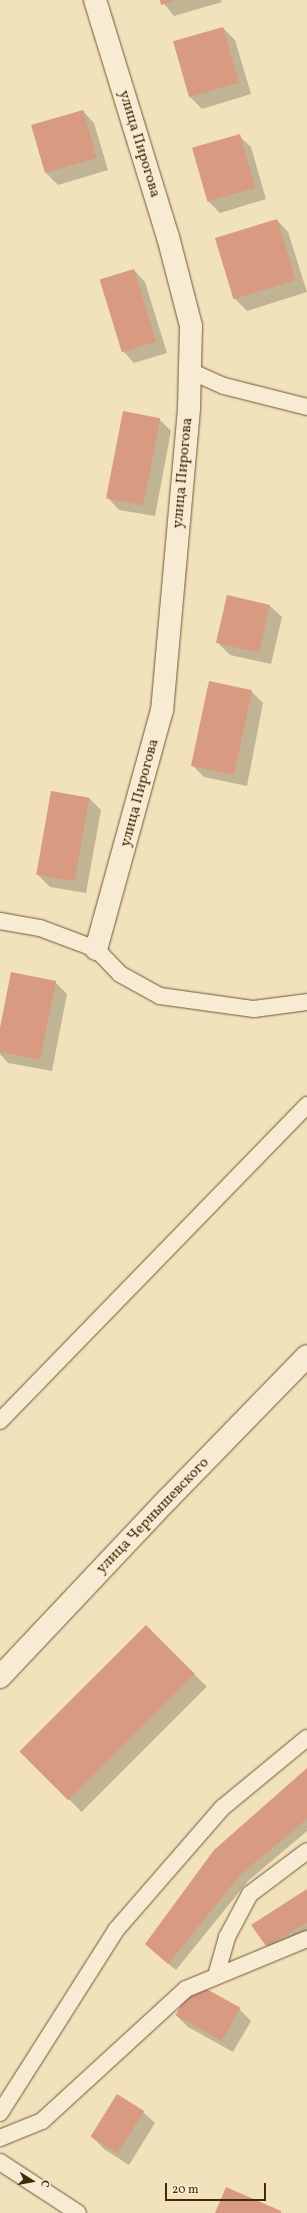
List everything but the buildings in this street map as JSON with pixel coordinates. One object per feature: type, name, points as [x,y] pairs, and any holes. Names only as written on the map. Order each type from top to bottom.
[{"type":"street","name":"улица Пирогова","points":[[95,0],[168,237],[191,326],[189,409],[162,710],[96,950]]},
{"type":"street","name":"улица Чернышевского","points":[[0,1677],[168,1499],[307,1356]]},
{"type":"lane","points":[[190,372],[224,386],[307,407]]},
{"type":"lane","points":[[0,921],[40,928],[96,950],[120,974],[160,996],[254,1009],[307,1002]]},
{"type":"lane","points":[[0,1422],[307,1105]]},
{"type":"lane","points":[[0,2113],[116,1930],[222,1808],[307,1738]]},
{"type":"lane","points":[[216,1976],[227,1938],[250,1894],[307,1852]]},
{"type":"lane","points":[[0,2138],[42,2121],[186,1989],[307,1939]]},
{"type":"lane","points":[[0,2162],[78,2213]]}]
